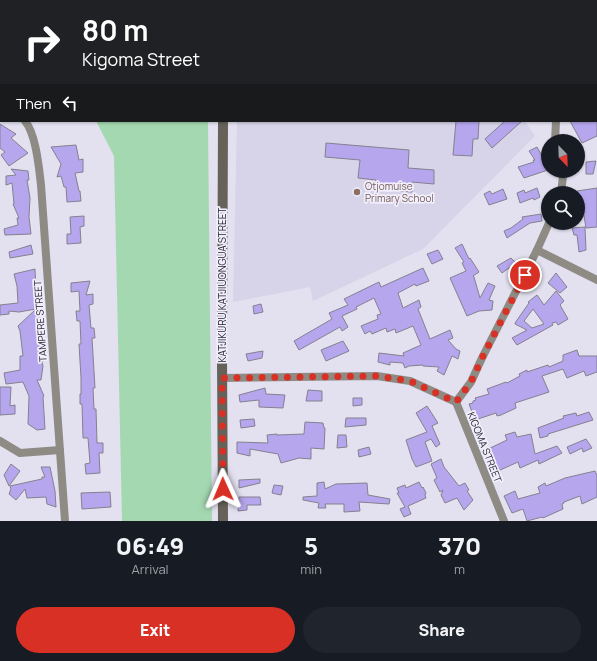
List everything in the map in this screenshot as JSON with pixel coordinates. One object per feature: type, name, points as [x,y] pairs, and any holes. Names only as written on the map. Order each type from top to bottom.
[{"type":"street","name":"TAMPERE STREET","points":[[26,122],[34,142],[41,185],[64,521]]},
{"type":"street","name":"KATJIKURU KATJIUONGUA STREET","points":[[223,122],[223,521]]},
{"type":"street","points":[[556,122],[556,134]]},
{"type":"street","points":[[222,378],[377,376],[410,381],[456,402],[471,382],[546,230]]},
{"type":"street","points":[[537,250],[597,280]]},
{"type":"street","name":"KIGOMA STREET","points":[[456,402],[504,521]]},
{"type":"street","points":[[0,441],[20,453],[60,450]]},
{"type":"shaded area","name":"Otjomuise Primary School","points":[[237,122],[526,122],[535,136],[423,249],[313,301],[310,287],[233,302]]},
{"type":"green space","points":[[97,122],[208,122],[212,521],[122,521],[114,156]]},
{"type":"building","points":[[456,122],[479,122],[478,139],[473,139],[472,156],[453,155]]},
{"type":"building","points":[[504,122],[521,122],[492,148],[485,139]]},
{"type":"building","points":[[571,122],[597,122],[597,136],[585,142],[585,134],[577,134]]},
{"type":"building","points":[[0,124],[16,134],[11,138],[28,153],[9,166],[1,155],[5,152],[0,148]]},
{"type":"building","points":[[326,143],[409,150],[408,168],[434,170],[434,184],[412,182],[412,192],[375,189],[376,180],[358,178],[360,160],[325,157]]},
{"type":"building","points":[[76,145],[79,160],[83,159],[83,172],[75,173],[81,201],[67,202],[66,187],[64,187],[61,176],[57,177],[61,164],[51,147]]},
{"type":"building","points":[[537,147],[541,154],[541,172],[524,178],[518,167],[534,162],[533,160],[535,160],[529,151]]},
{"type":"building","points":[[596,161],[593,174],[586,174],[586,162]]},
{"type":"building","points":[[11,169],[28,171],[29,180],[27,180],[30,198],[29,217],[31,234],[5,235],[4,229],[18,225],[17,218],[19,218],[13,204],[12,183],[6,185],[6,176],[16,175]]},
{"type":"building","points":[[537,188],[540,197],[520,203],[517,193],[524,190],[525,193]]},
{"type":"building","points":[[597,188],[597,227],[586,228],[585,190]]},
{"type":"building","points":[[503,189],[507,199],[489,205],[484,194],[490,191],[492,194]]},
{"type":"building","points":[[541,214],[541,221],[530,223],[507,238],[504,231],[511,228],[523,219],[522,217]]},
{"type":"building","points":[[84,216],[84,226],[80,227],[81,243],[67,244],[67,234],[71,234],[70,217]]},
{"type":"building","points":[[585,227],[586,250],[579,252],[577,235],[574,235],[573,230],[585,230]]},
{"type":"building","points":[[462,244],[469,259],[470,258],[479,272],[473,276],[480,298],[488,283],[495,286],[489,300],[493,301],[492,310],[479,311],[467,316],[450,278],[466,271],[462,263],[464,262],[455,248]]},
{"type":"building","points":[[31,245],[33,254],[10,258],[9,252]]},
{"type":"building","points":[[438,250],[443,259],[432,264],[427,254]]},
{"type":"building","points":[[511,258],[516,263],[502,273],[497,266]]},
{"type":"building","points":[[423,268],[429,281],[416,286],[415,284],[398,293],[403,308],[419,300],[421,307],[418,309],[430,339],[450,330],[453,338],[448,340],[456,349],[460,351],[458,359],[452,356],[444,375],[437,371],[439,367],[423,365],[409,366],[405,368],[403,363],[390,362],[390,365],[378,362],[379,353],[404,356],[403,353],[421,345],[413,326],[396,333],[395,329],[387,332],[386,328],[372,334],[370,331],[365,334],[361,326],[378,319],[377,315],[381,314],[374,298],[356,307],[357,309],[342,316],[348,327],[342,331],[340,327],[299,350],[294,341],[332,319],[329,313],[348,305],[344,299],[379,282],[381,287]]},
{"type":"building","points":[[35,269],[37,317],[40,317],[40,330],[38,330],[41,347],[38,347],[43,366],[41,380],[37,380],[44,396],[45,429],[37,430],[28,424],[29,396],[23,382],[6,384],[4,373],[20,370],[20,356],[23,356],[18,326],[36,309],[19,312],[9,311],[9,314],[0,315],[0,305],[18,303],[17,286],[14,274]]},
{"type":"building","points":[[556,273],[567,287],[560,293],[548,283]]},
{"type":"building","points":[[90,281],[86,295],[93,294],[93,304],[89,305],[91,328],[94,328],[95,338],[92,338],[95,388],[93,388],[94,409],[96,409],[97,443],[103,443],[103,453],[99,453],[100,473],[86,474],[85,464],[90,463],[88,438],[83,438],[82,404],[80,404],[81,378],[79,344],[81,344],[80,321],[77,321],[76,311],[80,311],[79,291],[71,292],[71,283]]},
{"type":"building","points":[[556,291],[564,301],[560,305],[568,319],[558,325],[556,322],[552,323],[553,325],[517,345],[512,338],[527,330],[515,323],[529,303],[528,302],[537,295],[544,305]],"holes":[[[533,309],[544,324],[532,328],[524,321]]]},
{"type":"building","points":[[261,304],[263,312],[254,314],[253,306]]},
{"type":"building","points":[[343,341],[349,351],[326,361],[321,350]]},
{"type":"building","points":[[577,350],[579,356],[597,356],[597,372],[586,376],[584,371],[567,378],[563,369],[542,376],[549,392],[515,403],[516,408],[501,415],[497,416],[496,413],[478,419],[477,416],[474,417],[469,404],[476,400],[475,398],[489,394],[487,389],[506,382],[507,383],[520,376],[519,374],[527,370],[527,372],[548,365],[549,367],[563,361],[563,355]]},
{"type":"building","points":[[263,351],[262,358],[248,361],[246,354]]},
{"type":"building","points":[[0,387],[11,387],[10,406],[15,405],[15,414],[0,415]]},
{"type":"building","points":[[265,388],[266,394],[285,395],[283,408],[259,407],[259,400],[240,402],[239,395]]},
{"type":"building","points":[[308,390],[322,391],[322,401],[306,401]]},
{"type":"building","points":[[353,398],[362,398],[362,405],[353,406]]},
{"type":"building","points":[[427,406],[438,423],[432,426],[440,444],[436,447],[431,439],[425,442],[432,461],[416,467],[406,440],[427,432],[416,413]]},
{"type":"building","points":[[589,412],[593,420],[548,434],[548,436],[540,438],[538,428],[564,418],[563,416],[576,413],[577,416]]},
{"type":"building","points":[[346,418],[366,418],[366,425],[345,427]]},
{"type":"building","points":[[254,419],[255,426],[241,428],[240,420]]},
{"type":"building","points":[[305,422],[323,423],[325,428],[324,449],[311,448],[311,459],[299,458],[281,463],[278,454],[250,449],[250,456],[237,453],[237,442],[268,443],[267,435],[304,434]]},
{"type":"building","points":[[515,432],[517,437],[531,434],[535,454],[557,446],[562,453],[539,464],[538,460],[520,468],[518,462],[498,471],[482,452],[507,440],[505,435]]},
{"type":"building","points":[[338,435],[346,435],[347,447],[337,448]]},
{"type":"building","points":[[586,439],[592,448],[583,452],[582,448],[570,454],[567,447]]},
{"type":"building","points":[[369,447],[371,454],[359,457],[358,450]]},
{"type":"building","points":[[441,459],[444,467],[459,486],[465,483],[469,490],[467,491],[473,500],[464,510],[457,498],[445,503],[441,495],[443,490],[440,492],[434,480],[437,478],[431,464]]},
{"type":"building","points":[[11,464],[20,471],[9,486],[4,475]]},
{"type":"building","points":[[41,467],[50,467],[55,491],[56,507],[47,504],[46,497],[27,498],[25,489],[16,500],[9,494],[11,489],[10,486],[45,477]]},
{"type":"building","points":[[595,471],[597,475],[597,497],[582,504],[580,496],[564,502],[562,504],[563,509],[543,518],[527,521],[523,509],[512,513],[504,496],[515,491],[518,499],[540,493],[538,487],[545,483],[546,486],[565,478]]},
{"type":"building","points":[[260,479],[260,483],[239,488],[239,480]]},
{"type":"building","points":[[324,482],[325,489],[336,484],[367,483],[368,495],[390,499],[389,504],[359,502],[360,511],[344,512],[344,504],[325,504],[326,508],[318,508],[319,503],[303,500],[303,497],[317,496],[317,483]]},
{"type":"building","points":[[419,482],[426,493],[426,498],[408,506],[411,514],[404,517],[400,509],[405,507],[397,493],[399,493],[397,488],[405,485],[406,488]]},
{"type":"building","points":[[274,485],[283,486],[281,495],[272,493]]},
{"type":"building","points":[[110,492],[111,507],[82,509],[81,493]]},
{"type":"building","points":[[239,497],[260,497],[261,505],[247,505],[247,510],[238,511]]},
{"type":"place","name":"Otjomuise Primary School","points":[[357,192]]},
{"type":"route","points":[[223,489],[222,378],[377,376],[410,381],[456,402],[471,382],[525,275]]}]
